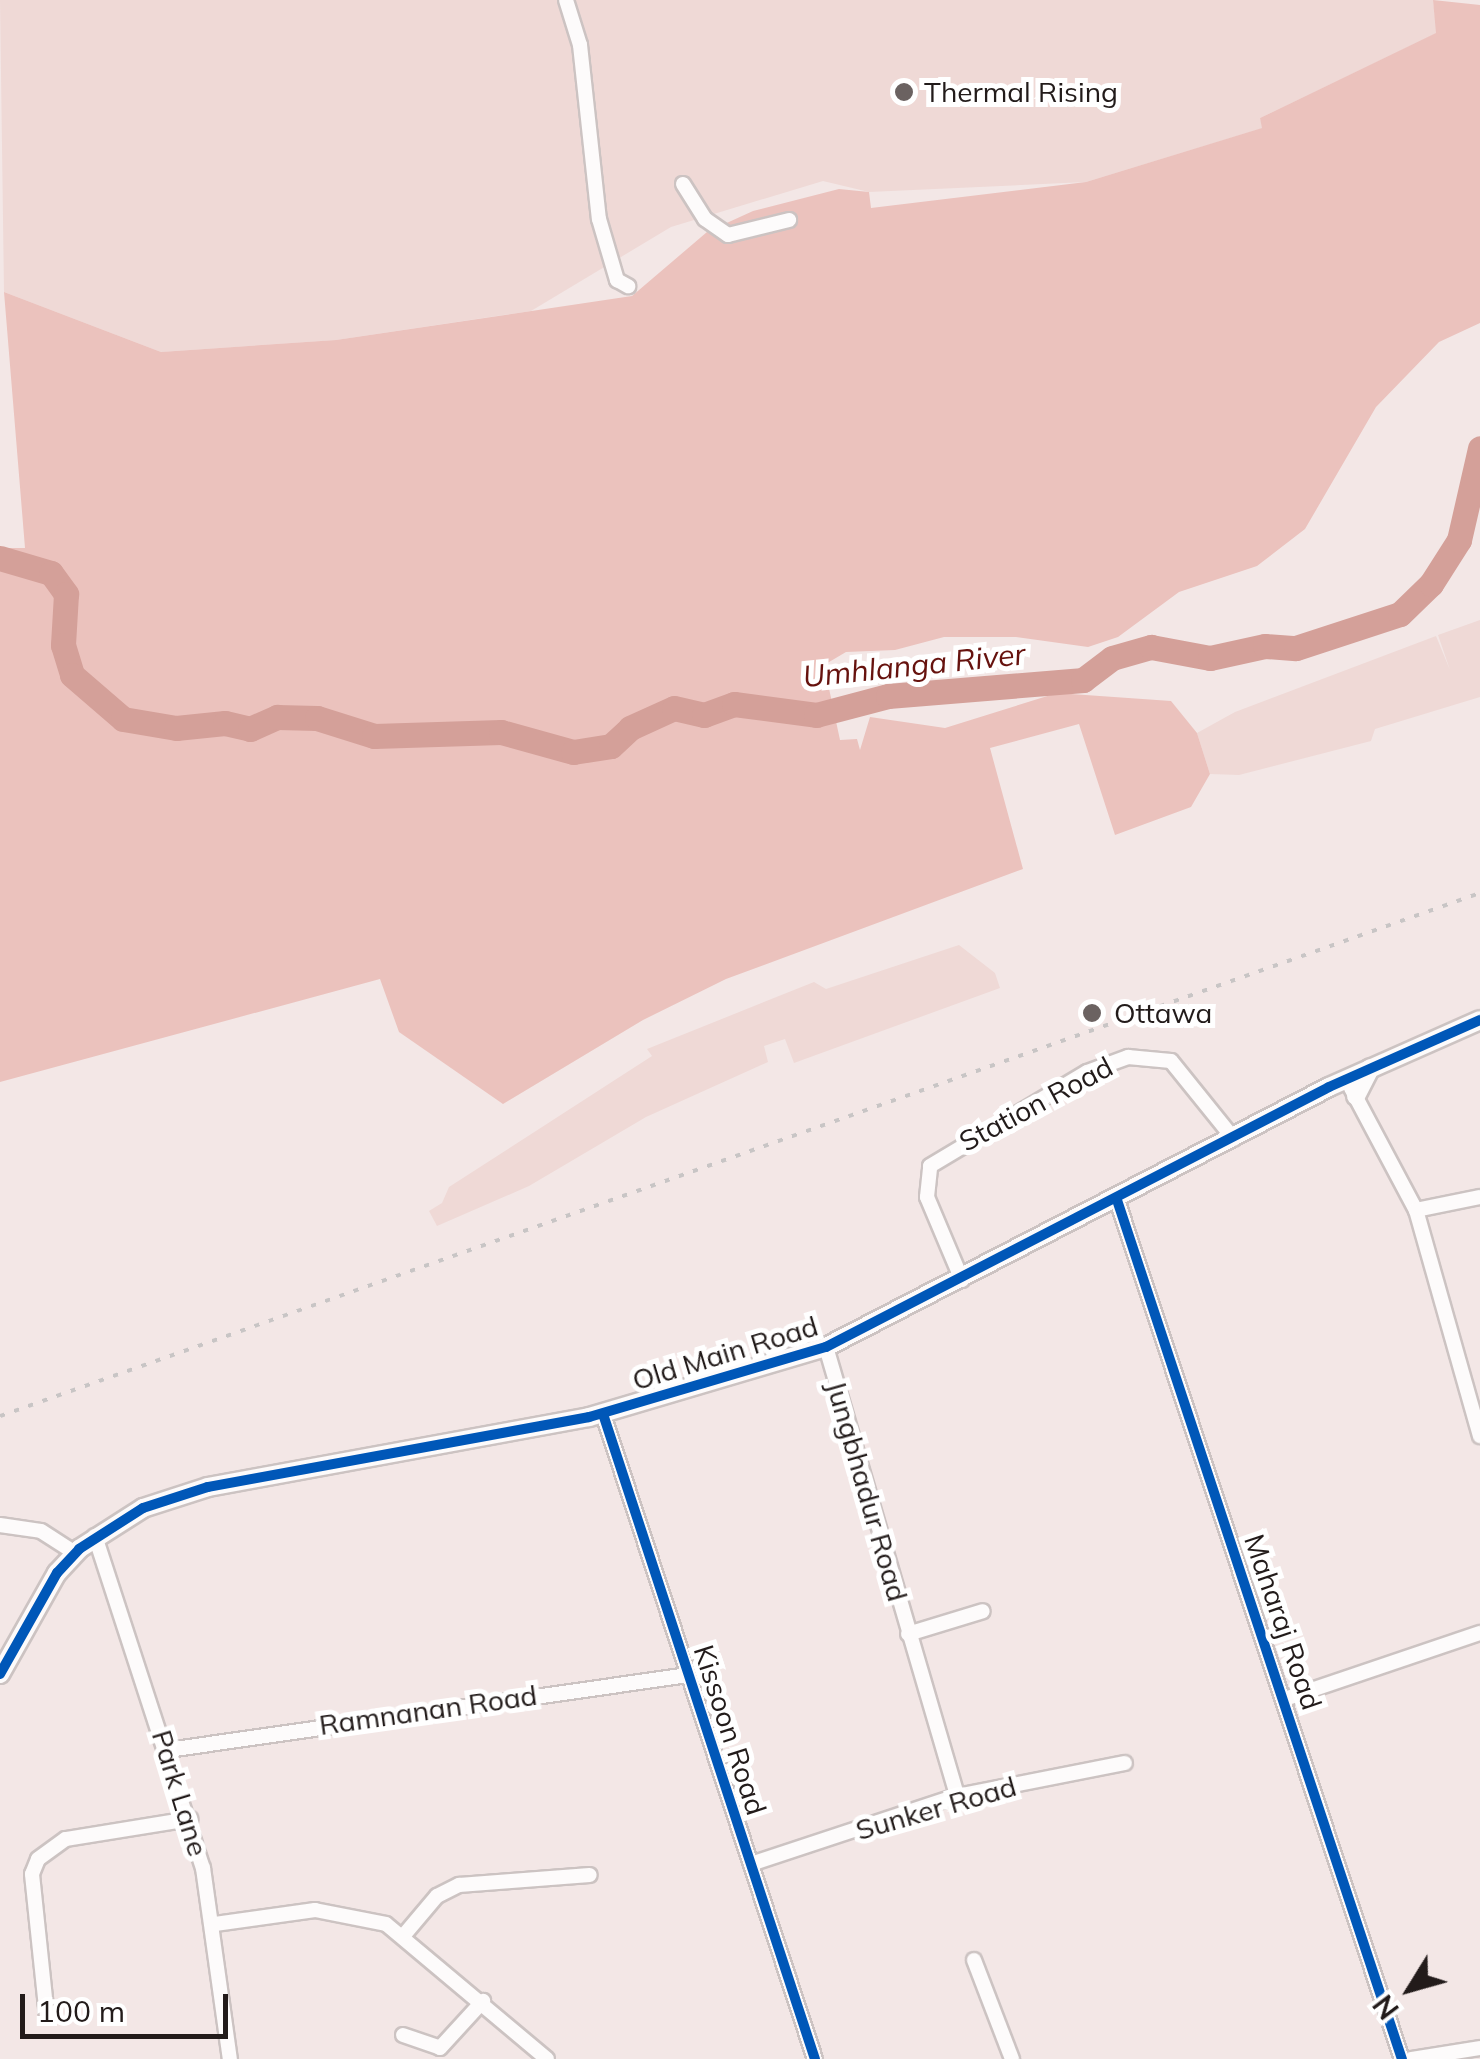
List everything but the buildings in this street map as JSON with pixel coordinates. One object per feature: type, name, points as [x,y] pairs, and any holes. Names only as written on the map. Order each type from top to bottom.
[{"type":"street","points":[[566,0],[580,45],[600,218],[616,280],[628,286]]},
{"type":"street","points":[[682,184],[704,219],[728,234],[789,220]]},
{"type":"street","name":"Old Main Road","points":[[0,1674],[75,1553],[95,1536],[143,1508],[208,1487],[603,1414],[826,1347],[1347,1078],[1480,1020]]},
{"type":"street","name":"Station Road","points":[[962,1280],[927,1197],[930,1166],[1087,1072],[1128,1057],[1171,1061],[1234,1139]]},
{"type":"street","points":[[1356,1096],[1370,1068]]},
{"type":"street","points":[[1347,1078],[1416,1210],[1480,1436]]},
{"type":"street","points":[[1416,1210],[1480,1196]]},
{"type":"street","name":"Maharaj Road","points":[[1117,1200],[1402,2059]]},
{"type":"street","name":"Jungbhadur Road","points":[[826,1347],[956,1796]]},
{"type":"street","name":"Kissoon Road","points":[[603,1414],[814,2059]]},
{"type":"street","points":[[0,1526],[41,1531],[75,1553]]},
{"type":"street","name":"Park Lane","points":[[95,1536],[190,1819],[215,1924],[230,2059]]},
{"type":"street","name":"Jungbhadur Road","points":[[908,1634],[983,1611]]},
{"type":"street","points":[[1285,1699],[1480,1633]]},
{"type":"street","name":"Ramnanan Road","points":[[168,1750],[688,1675]]},
{"type":"street","name":"Sunker Road","points":[[751,1864],[956,1796],[1125,1763]]},
{"type":"street","points":[[46,2017],[32,1874],[38,1859],[66,1838],[190,1819]]},
{"type":"street","points":[[404,1935],[446,1889],[524,1876],[590,1876]]},
{"type":"street","points":[[215,1924],[315,1910],[386,1924],[483,2000],[547,2059]]},
{"type":"street","points":[[974,1960],[1012,2059]]},
{"type":"street","points":[[404,2035],[440,2048],[483,2000]]},
{"type":"street","points":[[1411,2059],[1480,2048]]},
{"type":"shaded area","points":[[0,0],[1433,0],[1437,33],[1260,118],[1263,128],[1086,182],[869,192],[823,181],[671,227],[531,311],[336,340],[161,352],[4,292]]},
{"type":"shaded area","points":[[1433,0],[1480,5],[1480,323],[1439,342],[1376,407],[1305,529],[1257,566],[1179,592],[1118,637],[1088,647],[1016,637],[944,637],[895,650],[846,652],[824,665],[840,740],[857,739],[860,750],[870,717],[945,728],[1057,693],[1171,701],[1197,733],[1210,774],[1191,807],[1115,835],[1079,724],[990,748],[1023,869],[726,979],[643,1020],[503,1104],[399,1032],[380,979],[0,1082],[0,548],[25,548],[4,292],[161,352],[336,340],[632,296],[707,232],[753,211],[839,189],[869,192],[871,208],[1086,182],[1262,128],[1260,118],[1436,33]]},
{"type":"shaded area","points":[[1480,620],[1480,697],[1375,729],[1371,741],[1239,775],[1210,774],[1197,733],[1235,712],[1436,636],[1450,670],[1438,635]]},
{"type":"shaded area","points":[[959,945],[995,973],[1000,988],[794,1063],[785,1039],[764,1046],[768,1062],[646,1117],[529,1186],[437,1226],[429,1211],[442,1203],[449,1187],[652,1056],[647,1049],[814,982],[826,989]]},
{"type":"waterway","name":"Umhlanga River","points":[[0,558],[51,573],[66,594],[63,645],[72,675],[123,719],[176,728],[225,723],[250,729],[277,717],[317,718],[374,736],[501,732],[573,752],[611,746],[630,728],[674,708],[704,715],[734,704],[816,715],[888,696],[1083,680],[1112,658],[1151,647],[1210,658],[1265,646],[1296,648],[1400,614],[1431,584],[1459,540],[1480,448]]},
{"type":"railway","points":[[0,1416],[1480,893]]},
{"type":"cycle path","points":[[0,1674],[57,1573],[79,1549],[143,1508],[208,1487],[589,1417],[826,1347],[1329,1087],[1480,1020]]},
{"type":"cycle path","points":[[1117,1200],[1402,2059]]},
{"type":"cycle path","points":[[603,1414],[815,2059]]},
{"type":"place","name":"Thermal Rising","points":[[904,92]]},
{"type":"place","name":"Ottawa","points":[[1092,1013]]}]
